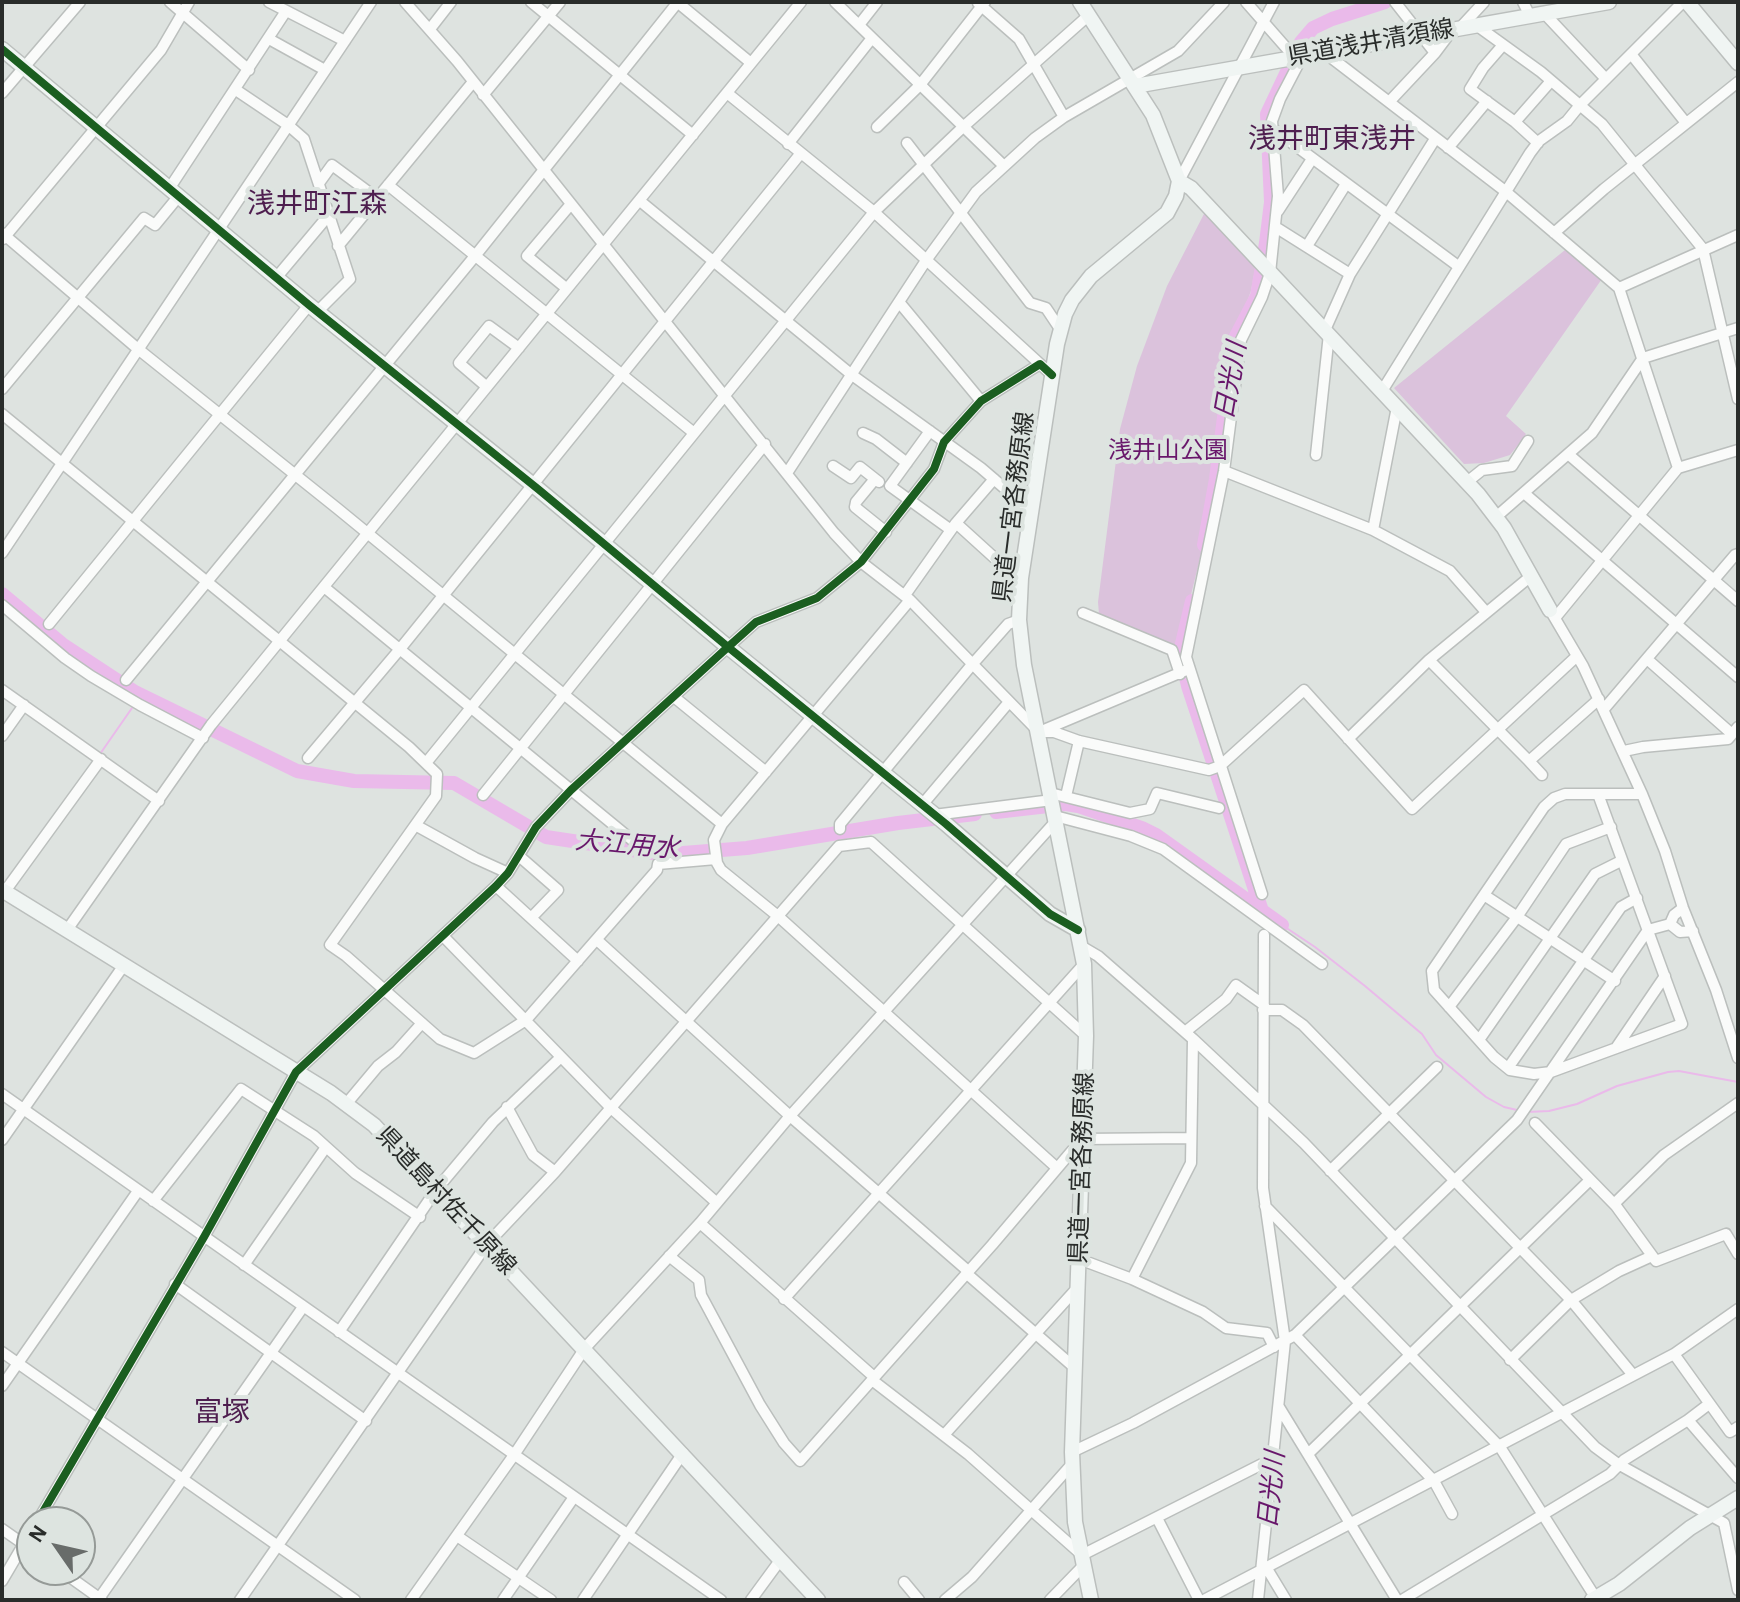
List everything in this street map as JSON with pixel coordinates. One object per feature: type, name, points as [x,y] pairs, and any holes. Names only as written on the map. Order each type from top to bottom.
[{"type":"main road","points":[[1080,2],[1162,133],[1179,181],[1191,188],[1467,482],[1496,517],[1552,614]]},
{"type":"main road","name":"県道浅井清須線","points":[[1132,83],[1476,25],[1533,10],[1609,2]]},
{"type":"main road","points":[[1685,2],[1738,63]]},
{"type":"main road","points":[[2,49],[276,278],[946,824],[1050,914],[1078,930]]},
{"type":"main road","name":"県道一宮各務原線","points":[[1091,1600],[1075,1522],[1072,1458],[1086,1036],[1084,964],[1055,806],[1024,665],[1019,620],[1021,582],[1060,329],[1072,300],[1091,276],[1167,213],[1176,196],[1179,181]]},
{"type":"main road","name":"県道島村佐千原線","points":[[3,892],[347,1103],[374,1125],[818,1600]]},
{"type":"main road","points":[[1595,1599],[1738,1498]]},
{"type":"street","points":[[2,93],[80,2]]},
{"type":"street","points":[[170,2],[249,70]]},
{"type":"street","points":[[189,2],[161,50],[3,236],[722,824]]},
{"type":"street","points":[[270,2],[345,41]]},
{"type":"street","points":[[2,553],[371,2]]},
{"type":"street","points":[[405,2],[544,169],[834,533],[861,562],[908,598],[1039,732],[1054,732],[1079,741],[1203,770],[1220,766],[1304,690],[1412,809],[1577,656]]},
{"type":"street","points":[[430,29],[451,2]]},
{"type":"street","points":[[531,2],[693,135]]},
{"type":"street","points":[[483,95],[560,2]]},
{"type":"street","points":[[126,680],[475,256],[677,2],[751,63]]},
{"type":"street","points":[[67,930],[207,732],[801,2]]},
{"type":"street","points":[[835,2],[1004,166]]},
{"type":"street","points":[[859,25],[877,2]]},
{"type":"street","points":[[787,473],[927,259],[976,192],[1035,138],[1064,117],[1132,83],[1178,51],[1224,2]]},
{"type":"street","points":[[1184,672],[1224,471],[1241,340],[1270,273],[1278,211],[1272,121],[1298,56],[1289,51],[1246,2]]},
{"type":"street","points":[[1179,181],[1274,2]]},
{"type":"street","points":[[1389,102],[1484,2]]},
{"type":"street","points":[[1382,391],[1538,143],[1567,121],[1685,2]]},
{"type":"street","points":[[877,127],[920,85],[981,3],[1019,39],[1064,117]]},
{"type":"street","points":[[1395,3],[1435,53]]},
{"type":"street","points":[[1533,10],[1606,79]]},
{"type":"street","points":[[2,389],[144,218],[155,225],[286,11]]},
{"type":"street","points":[[426,763],[874,212],[923,163],[1089,15]]},
{"type":"street","points":[[1476,25],[1602,124],[1703,249],[1738,399]]},
{"type":"street","points":[[788,144],[872,38]]},
{"type":"street","points":[[269,39],[325,70]]},
{"type":"street","points":[[1503,45],[1470,89],[1538,143]]},
{"type":"street","points":[[1327,52],[1505,191],[1619,288],[1678,468]]},
{"type":"street","points":[[1631,54],[1686,123]]},
{"type":"street","points":[[1515,122],[1551,81]]},
{"type":"street","points":[[338,246],[473,82]]},
{"type":"street","points":[[1554,233],[1738,82]]},
{"type":"street","points":[[49,624],[313,308],[350,279],[304,139],[236,90]]},
{"type":"street","points":[[727,93],[874,212],[1052,375]]},
{"type":"street","points":[[1448,148],[1487,101]]},
{"type":"street","points":[[1273,129],[1458,266]]},
{"type":"street","points":[[1316,455],[1327,332],[1350,274],[1435,139]]},
{"type":"street","points":[[907,143],[1030,303],[1046,308],[1060,329]]},
{"type":"street","points":[[308,758],[400,649],[801,153]]},
{"type":"street","points":[[1278,211],[1312,159]]},
{"type":"street","points":[[319,183],[332,165],[378,199]]},
{"type":"street","points":[[1307,246],[1346,184]]},
{"type":"street","points":[[388,185],[694,433]]},
{"type":"street","points":[[640,201],[852,375],[994,479],[1031,511]]},
{"type":"street","points":[[566,288],[527,256],[571,204]]},
{"type":"street","points":[[276,278],[328,216]]},
{"type":"street","points":[[1277,228],[1350,274]]},
{"type":"street","points":[[1619,288],[1738,235]]},
{"type":"street","points":[[899,302],[981,401]]},
{"type":"street","points":[[487,387],[459,363],[489,326],[519,348]]},
{"type":"street","points":[[1496,517],[1592,433],[1643,358],[1738,328]]},
{"type":"street","points":[[46,1506],[204,1237],[296,1072],[496,886],[508,873],[536,827],[571,790],[728,647],[756,622],[817,598],[861,562],[934,469],[944,442],[981,401],[1040,364]]},
{"type":"street","points":[[1373,530],[1397,407]]},
{"type":"street","points":[[2,414],[280,641],[426,763],[438,777],[437,790],[417,826],[330,945],[440,1039],[474,1053],[526,1020],[657,870],[658,864],[715,855]]},
{"type":"street","points":[[891,487],[930,431]]},
{"type":"street","points":[[863,433],[907,463]]},
{"type":"street","points":[[1467,482],[1482,470],[1512,466],[1528,441]]},
{"type":"street","points":[[483,795],[765,444]]},
{"type":"street","points":[[1738,450],[1678,468],[1552,614],[1577,656],[1624,751],[1735,1039],[1738,1058]]},
{"type":"street","points":[[1568,454],[1738,601]]},
{"type":"street","points":[[833,466],[851,478],[860,467],[887,488],[891,487],[909,502],[953,527],[1021,582]]},
{"type":"street","points":[[1224,471],[1373,530],[1450,571],[1486,612]]},
{"type":"street","points":[[875,479],[855,507],[886,532]]},
{"type":"street","points":[[994,479],[953,527],[883,636],[812,715],[722,824],[714,840],[715,855],[721,870],[779,917],[1057,1168]]},
{"type":"street","points":[[1524,493],[1738,677]]},
{"type":"street","points":[[1529,761],[1602,704],[1647,659],[1738,554]]},
{"type":"street","points":[[1348,739],[1429,660],[1531,576]]},
{"type":"street","points":[[324,587],[643,849]]},
{"type":"street","points":[[2,605],[91,676],[128,699],[207,732]]},
{"type":"street","points":[[1083,613],[1172,650],[1184,672],[1220,766],[1262,894]]},
{"type":"street","points":[[840,829],[840,824],[882,772],[1008,624],[1019,620]]},
{"type":"street","points":[[1624,751],[1728,739],[1735,730],[1647,659]]},
{"type":"street","points":[[1429,660],[1542,775]]},
{"type":"street","points":[[1039,732],[1184,672]]},
{"type":"street","points":[[2,690],[159,801]]},
{"type":"street","points":[[674,697],[766,772]]},
{"type":"street","points":[[928,810],[1009,702]]},
{"type":"street","points":[[2,736],[24,705]]},
{"type":"street","points":[[411,1600],[585,1348],[700,1223],[790,1116],[1005,874],[1055,806],[1079,741]]},
{"type":"street","points":[[3,892],[101,759]]},
{"type":"street","points":[[928,810],[1055,806],[1130,813],[1150,809],[1157,793],[1219,808]]},
{"type":"street","points":[[1598,794],[1682,1024],[1551,1072],[1534,1074],[1508,1068],[1434,990],[1432,971],[1544,807],[1554,798],[1565,794],[1598,794],[1642,794]]},
{"type":"street","points":[[1055,806],[1163,849],[1322,964]]},
{"type":"street","points":[[417,826],[508,873]]},
{"type":"street","points":[[1449,1007],[1517,917],[1566,844],[1611,827]]},
{"type":"street","points":[[240,1600],[487,1244],[555,1172],[839,846],[871,842],[1086,1036]]},
{"type":"street","points":[[519,856],[558,890],[531,918]]},
{"type":"street","points":[[1479,1040],[1595,874],[1621,861]]},
{"type":"street","points":[[496,886],[578,961]]},
{"type":"street","points":[[1484,895],[1615,981]]},
{"type":"street","points":[[1508,1068],[1621,907],[1637,898]]},
{"type":"street","points":[[1670,924],[1674,915],[1683,908]]},
{"type":"street","points":[[945,1600],[972,1577],[1072,1458],[1295,1335],[1519,1117],[1648,930],[1670,924]]},
{"type":"street","points":[[1670,924],[1680,932],[1693,931]]},
{"type":"street","points":[[1258,1600],[1264,1568],[1285,1341],[1264,1204],[1264,935]]},
{"type":"street","points":[[443,936],[611,1108],[717,1203]]},
{"type":"street","points":[[597,940],[1075,1368]]},
{"type":"street","points":[[1081,946],[1098,956],[1262,1103],[1595,1447],[1618,1464],[1724,1523],[1738,1590]]},
{"type":"street","points":[[784,1299],[1084,964]]},
{"type":"street","points":[[2,1140],[124,965]]},
{"type":"street","points":[[1616,1048],[1665,976]]},
{"type":"street","points":[[1132,1279],[1191,1163],[1189,1036],[1236,985],[1263,1008],[1282,1010],[1303,1025],[1522,1248],[1571,1300],[1633,1375]]},
{"type":"street","points":[[347,1103],[378,1066],[396,1052],[422,1023]]},
{"type":"street","points":[[339,1332],[436,1190],[507,1107],[561,1057]]},
{"type":"street","points":[[1330,1171],[1437,1067]]},
{"type":"street","points":[[153,1201],[241,1089],[314,1136],[355,1173],[420,1217]]},
{"type":"street","points":[[2,1094],[721,1600]]},
{"type":"street","points":[[1614,1204],[1664,1155],[1738,1103]]},
{"type":"street","points":[[507,1107],[533,1155],[555,1172]]},
{"type":"street","points":[[1535,1123],[1614,1204],[1656,1261],[1726,1234],[1734,1236],[1738,1254]]},
{"type":"street","points":[[669,1256],[699,1280],[701,1295],[760,1405],[784,1443],[800,1461],[1082,1139],[1191,1138]]},
{"type":"street","points":[[244,1265],[326,1147]]},
{"type":"street","points":[[1309,1453],[1590,1180]]},
{"type":"street","points":[[2,1386],[138,1191]]},
{"type":"street","points":[[1264,1204],[1500,1447],[1595,1599]]},
{"type":"street","points":[[700,1223],[872,1378],[1031,1508],[1083,1560]]},
{"type":"street","points":[[1510,1360],[1571,1300],[1619,1271],[1652,1256]]},
{"type":"street","points":[[1079,1259],[1132,1279],[1203,1312],[1226,1328],[1267,1333],[1274,1347]]},
{"type":"street","points":[[175,1284],[366,1421]]},
{"type":"street","points":[[944,1435],[1078,1287]]},
{"type":"street","points":[[82,1586],[100,1599],[303,1307]]},
{"type":"street","points":[[1157,1518],[1202,1600],[1674,1354],[1738,1309]]},
{"type":"street","points":[[1295,1335],[1434,1481],[1452,1514]]},
{"type":"street","points":[[2,1352],[355,1600]]},
{"type":"street","points":[[1674,1354],[1730,1432],[1738,1427]]},
{"type":"street","points":[[1279,1407],[1400,1600],[1610,1474],[1618,1464],[1709,1404]]},
{"type":"street","points":[[1688,1420],[1738,1478]]},
{"type":"street","points":[[583,1600],[683,1453]]},
{"type":"street","points":[[1050,1600],[1083,1560],[1274,1458]]},
{"type":"street","points":[[503,1600],[574,1497]]},
{"type":"street","points":[[457,1536],[551,1600]]},
{"type":"street","points":[[751,1600],[781,1559]]},
{"type":"street","points":[[2,1581],[16,1563]]},
{"type":"street","points":[[1264,1568],[1286,1600]]},
{"type":"street","points":[[904,1582],[919,1600]]},
{"type":"green space","name":"浅井山公園","points":[[1206,210],[1256,264],[1251,291],[1233,339],[1204,542],[1178,648],[1099,614],[1098,602],[1120,429],[1137,366],[1167,286]]},
{"type":"green space","points":[[1570,246],[1604,276],[1506,416],[1526,434],[1522,440],[1510,455],[1484,463],[1464,464],[1394,388]]},
{"type":"waterway","name":"日光川","points":[[1204,545],[1234,340],[1257,296],[1266,243],[1271,202],[1267,114],[1301,42],[1313,28],[1385,2]]},
{"type":"waterway","name":"大江用水","points":[[2,594],[62,644],[135,692],[297,771],[354,781],[454,783],[546,837],[652,853],[683,853],[747,848],[898,823],[975,814]]},
{"type":"waterway","name":"日光川","points":[[1192,601],[1180,652],[1188,686],[1261,908]]},
{"type":"waterway","points":[[100,754],[132,708]]},
{"type":"waterway","name":"大江用水","points":[[996,812],[1066,804],[1142,828],[1282,925]]},
{"type":"waterway","points":[[1280,928],[1282,925],[1315,947],[1365,986],[1422,1034],[1436,1055],[1486,1097],[1517,1110]]},
{"type":"waterway","points":[[1527,1112],[1549,1111],[1577,1104],[1617,1086],[1668,1072],[1679,1071],[1738,1082]]},
{"type":"waterway","name":"日光川","points":[[1272,1517],[1273,1500]]},
{"type":"cycle path","points":[[2,49],[309,305],[946,824],[1050,914],[1078,930]]},
{"type":"cycle path","points":[[46,1506],[204,1237],[296,1072],[496,886],[508,873],[536,827],[571,790],[728,647],[756,622],[817,598],[861,562],[934,469],[944,442],[981,401],[1040,364],[1052,375]]},
{"type":"district","name":"浅井町東浅井","points":[[1332,140]]},
{"type":"district","name":"浅井町江森","points":[[317,205]]},
{"type":"district","name":"富塚","points":[[222,1413]]}]
